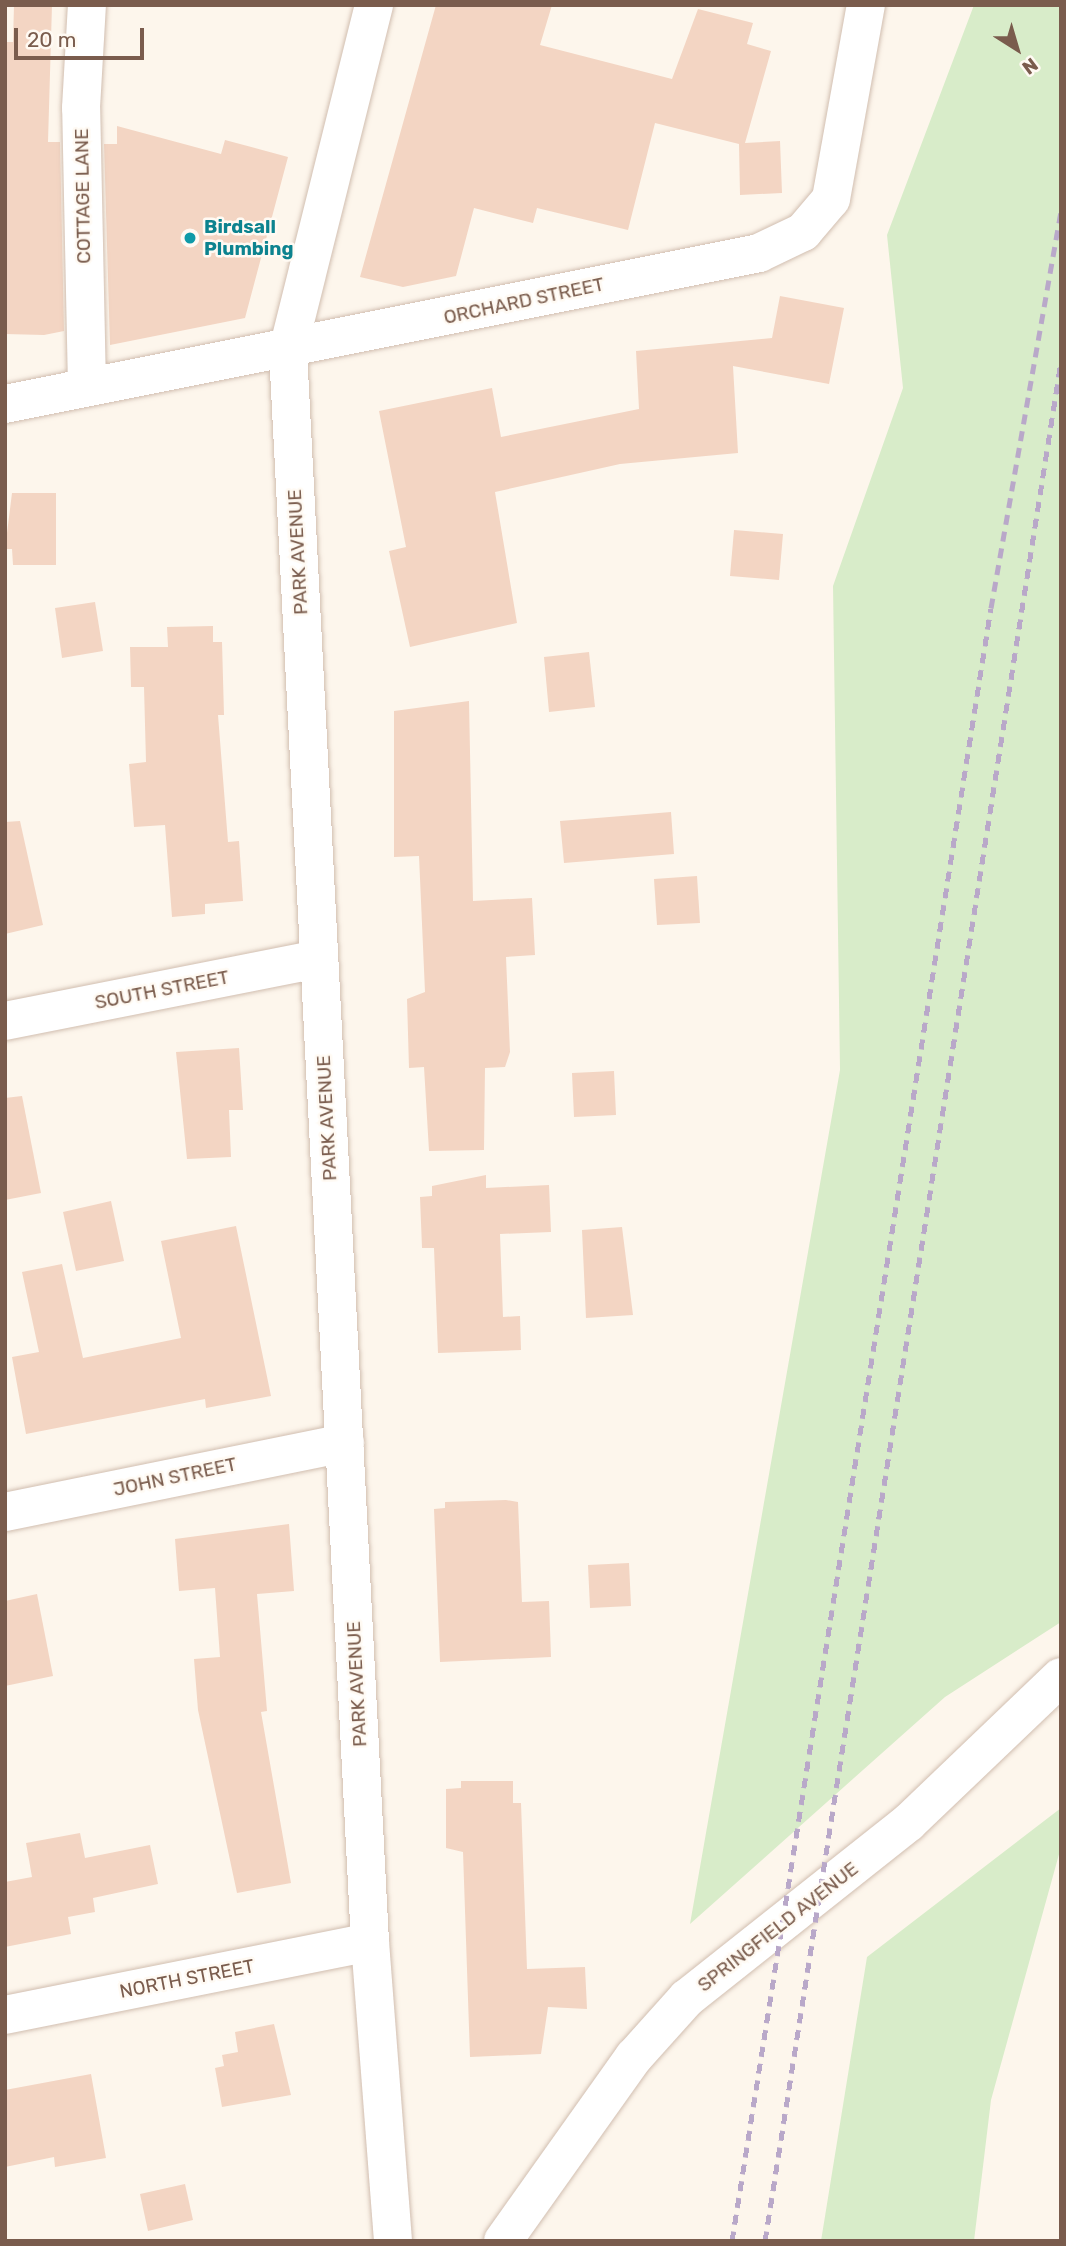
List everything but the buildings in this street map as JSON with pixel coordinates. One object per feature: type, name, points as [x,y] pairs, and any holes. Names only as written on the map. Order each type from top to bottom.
[{"type":"street","name":"COTTAGE LANE","points":[[86,387],[81,108],[87,5]]},
{"type":"street","name":"PARK AVENUE","points":[[374,5],[288,351],[370,1942],[393,2241]]},
{"type":"street","name":"ORCHARD STREET","points":[[5,404],[288,351],[759,253],[803,232],[831,199],[866,5]]},
{"type":"street","name":"SOUTH STREET","points":[[5,1021],[318,959]]},
{"type":"street","name":"JOHN STREET","points":[[5,1512],[345,1443]]},
{"type":"street","name":"SPRINGFIELD AVENUE","points":[[502,2241],[634,2057],[687,1998],[899,1831],[1061,1677]]},
{"type":"street","name":"NORTH STREET","points":[[5,2015],[370,1942]]},
{"type":"green space","points":[[974,5],[1061,5],[1061,1622],[945,1697],[690,1924],[840,1070],[833,586],[903,388],[887,235]]},
{"type":"green space","points":[[1061,1808],[1061,1847],[991,2100],[974,2241],[821,2241],[867,1957]]},
{"type":"railway","points":[[732,2241],[991,608],[1061,212]]},
{"type":"railway","points":[[765,2241],[1061,361]]},
{"type":"place","name":"Birdsall Plumbing","points":[[190,238]]}]
